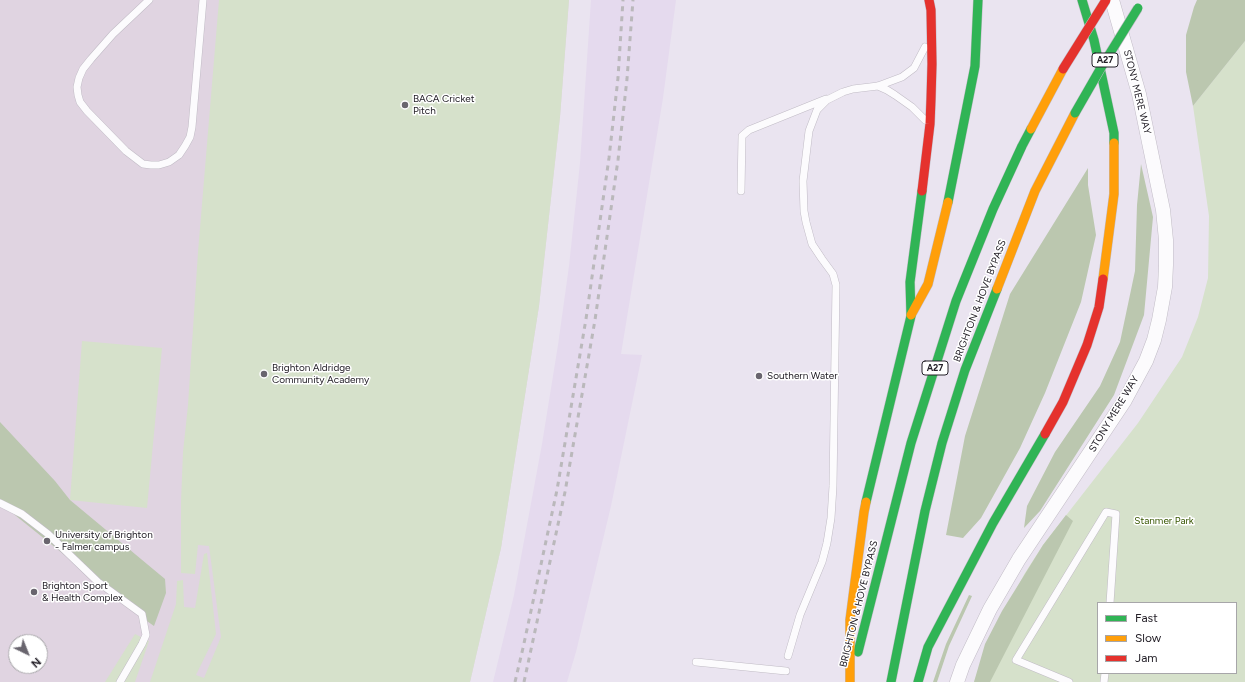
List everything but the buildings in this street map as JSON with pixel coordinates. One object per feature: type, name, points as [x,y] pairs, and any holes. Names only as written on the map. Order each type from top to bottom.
[{"type":"highway","points":[[851,682],[850,620],[864,512],[910,316],[910,282],[930,124],[932,35],[929,0]]},
{"type":"highway","points":[[910,316],[928,284],[950,194],[975,66],[978,0]]},
{"type":"highway","points":[[918,682],[928,647],[993,523],[1063,402],[1087,345],[1099,307],[1114,194],[1114,133],[1094,40],[1082,0]]},
{"type":"highway","name":"BRIGHTON & HOVE BYPASS","points":[[851,682],[911,443],[956,301],[993,209],[1019,153],[1064,69],[1106,0]]},
{"type":"highway","name":"BRIGHTON & HOVE BYPASS","points":[[891,682],[925,512],[942,443],[965,370],[1035,191],[1075,113],[1102,66],[1144,0]]},
{"type":"street","name":"STONY MERE WAY","points":[[957,682],[963,665],[990,609],[1019,559],[1125,400],[1146,361],[1154,340],[1159,320],[1165,287],[1166,266],[1166,240],[1163,210],[1139,94],[1112,0]]},
{"type":"lane","points":[[149,0],[113,34],[91,58],[83,68],[77,87],[80,102],[86,111],[126,151],[143,164],[151,166],[170,162],[179,155],[190,137],[203,0]]},
{"type":"lane","points":[[741,191],[741,140],[745,133],[749,130],[853,89],[878,86],[902,76],[914,68],[932,35]]},
{"type":"lane","points":[[878,86],[887,90],[912,107],[930,124]]},
{"type":"lane","points":[[788,656],[800,614],[822,562],[830,530],[831,518],[833,486],[836,284],[833,274],[816,251],[809,234],[804,211],[803,181],[811,124],[817,110],[822,104],[834,96]]},
{"type":"lane","points":[[0,503],[22,514],[43,530],[98,582],[142,614],[146,635],[120,682]]},
{"type":"lane","points":[[1069,682],[1016,660],[1106,512],[1116,514],[1110,602]]},
{"type":"lane","points":[[696,662],[786,671]]},
{"type":"shaded area","name":"Brighton Aldridge Community Academy","points":[[0,0],[569,0],[560,117],[539,306],[501,548],[470,682],[0,682]]},
{"type":"shaded area","points":[[591,0],[676,0],[663,98],[621,354],[642,355],[611,506],[576,652],[567,682],[493,682],[514,595],[542,444],[558,345],[569,266],[580,163]]},
{"type":"green space","name":"Brighton Aldridge Community Academy","points":[[219,0],[569,0],[560,117],[539,306],[501,548],[470,682],[150,682],[176,604],[177,581],[183,580],[184,607],[195,608],[204,554],[207,553],[216,634],[196,675],[204,678],[221,637],[209,546],[198,545],[195,574],[181,573],[183,452],[188,405],[198,252]]},
{"type":"green space","points":[[1197,0],[1245,0],[1245,41],[1193,106],[1186,72],[1186,35]]},
{"type":"green space","name":"Stanmer Park","points":[[1245,41],[1245,682],[974,682],[988,641],[1025,573],[1043,545],[1138,423],[1182,357],[1198,317],[1208,278],[1209,216],[1193,106]]},
{"type":"green space","points":[[1141,164],[1153,217],[1144,315],[1114,395],[1040,511],[1024,528],[1027,506],[1055,452],[1100,386],[1120,342],[1135,271],[1137,205]]},
{"type":"green space","points":[[1088,168],[1088,185],[1096,235],[1081,302],[1045,393],[1020,448],[981,518],[963,538],[946,535],[965,436],[1010,294]]},
{"type":"green space","points":[[82,341],[162,348],[147,508],[70,500]]},
{"type":"green space","points":[[0,422],[55,481],[70,500],[165,579],[166,593],[154,626],[0,503]]},
{"type":"green space","points":[[1066,515],[1073,521],[990,682],[974,682],[985,644],[1002,611],[1043,545]]},
{"type":"green space","points":[[969,595],[972,596],[949,646],[937,682],[933,682],[946,644]]},
{"type":"green space","points":[[135,634],[149,641],[135,682],[105,682]]},
{"type":"railway","points":[[515,682],[557,490],[586,319],[609,158],[618,78],[623,0]]},
{"type":"railway","points":[[524,682],[565,492],[595,320],[618,160],[627,79],[633,0]]},
{"type":"traffic: fast","points":[[948,202],[975,66],[978,0]]},
{"type":"traffic: fast","points":[[1082,0],[1094,40],[1114,133],[1114,143]]},
{"type":"traffic: fast","points":[[1075,113],[1138,8]]},
{"type":"traffic: fast","points":[[858,652],[911,443],[956,301],[993,209],[1031,129]]},
{"type":"traffic: fast","points":[[866,502],[911,316],[910,282],[922,191]]},
{"type":"traffic: fast","points":[[891,682],[925,511],[942,443],[965,370],[997,289]]},
{"type":"traffic: fast","points":[[918,682],[928,647],[993,523],[1045,434]]},
{"type":"traffic: slow","points":[[1031,129],[1063,69]]},
{"type":"traffic: slow","points":[[997,289],[1035,191],[1075,113]]},
{"type":"traffic: slow","points":[[1103,279],[1114,194],[1114,143]]},
{"type":"traffic: slow","points":[[911,315],[928,284],[948,202]]},
{"type":"traffic: slow","points":[[850,682],[850,620],[866,502]]},
{"type":"traffic: jam","points":[[922,191],[930,124],[931,99],[931,10],[929,0]]},
{"type":"traffic: jam","points":[[1063,69],[1106,0]]},
{"type":"traffic: jam","points":[[1045,434],[1063,402],[1087,345],[1099,307],[1103,279]]},
{"type":"place","name":"BACA Cricket Pitch","points":[[405,105]]},
{"type":"place","name":"Brighton Aldridge Community Academy","points":[[264,374]]},
{"type":"place","name":"Southern Water","points":[[759,376]]},
{"type":"place","name":"University of Brighton - Falmer campus","points":[[47,541]]},
{"type":"place","name":"Brighton Sport & Health Complex","points":[[34,592]]}]
